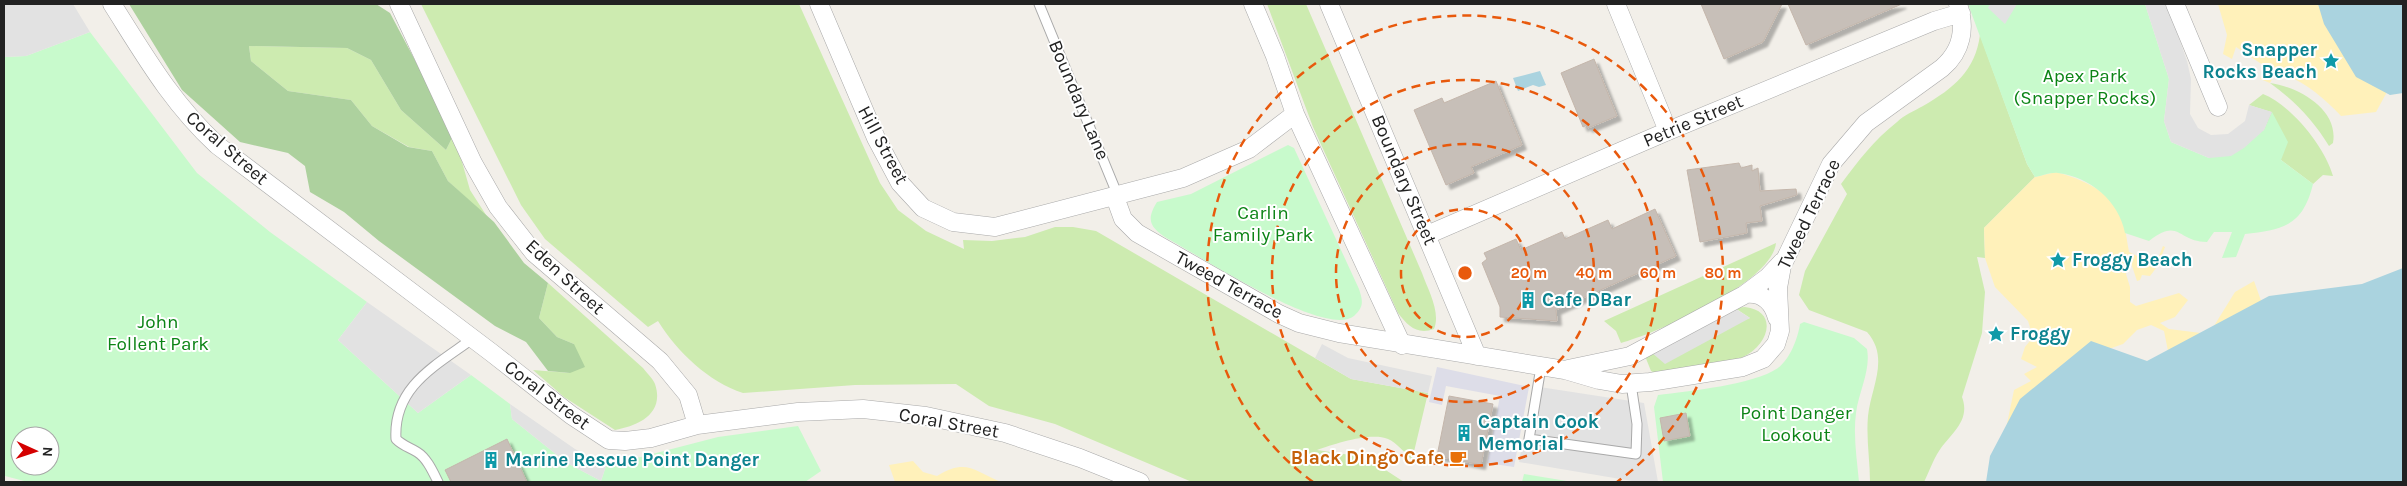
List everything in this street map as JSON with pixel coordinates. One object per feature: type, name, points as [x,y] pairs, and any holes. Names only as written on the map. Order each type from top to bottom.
[{"type":"street","name":"Coral Street","points":[[112,4],[162,85],[191,120],[217,145],[571,415],[609,440],[625,441],[651,438],[697,425],[816,411],[863,409],[926,416],[1005,433],[1080,458],[1140,482]]},
{"type":"street","name":"Eden Street","points":[[399,4],[474,163],[498,208],[534,253],[660,361],[688,394],[697,425]]},
{"type":"street","name":"Hill Street","points":[[819,4],[876,138],[900,183],[923,208],[953,222],[995,227],[1117,196]]},
{"type":"street","points":[[1253,4],[1275,56],[1295,114],[1402,345]]},
{"type":"street","name":"Boundary Street","points":[[1329,4],[1428,235],[1477,356]]},
{"type":"street","points":[[1616,4],[1668,131]]},
{"type":"street","points":[[2175,4],[2218,106]]},
{"type":"street","name":"Tweed Terrace","points":[[1117,196],[1126,224],[1137,233],[1278,314],[1316,328],[1402,345],[1565,370],[1612,383],[1631,384],[1754,364],[1764,359],[1774,348],[1779,335],[1779,280],[1784,260],[1824,177],[1847,143],[1879,112],[1942,68],[1952,58],[1961,39],[1959,8]]},
{"type":"street","name":"Petrie Street","points":[[1428,235],[1668,131],[1934,21],[1959,8]]},
{"type":"street","points":[[1117,196],[1183,178],[1211,168],[1263,140],[1295,114]]},
{"type":"street","name":"Tweed Terrace","points":[[1565,370],[1625,358],[1744,295],[1768,277],[1784,260]]},
{"type":"street","points":[[1744,295],[1755,294],[1767,299],[1775,310],[1779,322]]},
{"type":"street","points":[[1625,358],[1631,384]]},
{"type":"lane","name":"Boundary Lane","points":[[1039,4],[1117,196]]},
{"type":"lane","points":[[438,482],[430,466],[418,452],[404,447],[396,439],[395,422],[402,399],[420,377],[472,339]]},
{"type":"lane","points":[[1541,367],[1529,439],[1636,454],[1637,424],[1631,384]]},
{"type":"green space","points":[[129,4],[376,4],[390,13],[454,134],[446,150],[401,110],[371,60],[347,48],[249,46],[251,61],[288,91],[351,100],[372,126],[408,147],[432,151],[448,181],[494,222],[524,263],[548,283],[539,318],[557,337],[574,344],[585,367],[570,373],[548,371],[526,342],[495,326],[379,241],[344,212],[310,192],[305,166],[288,153],[240,142],[182,90]]},
{"type":"green space","points":[[421,4],[799,4],[880,183],[898,210],[926,231],[964,249],[963,240],[992,241],[1025,237],[1055,227],[1073,227],[1096,231],[1351,379],[1428,393],[1412,460],[1401,448],[1388,439],[1381,437],[1352,440],[1317,450],[1357,456],[1381,467],[1404,482],[1192,482],[1055,424],[989,406],[956,384],[855,385],[743,393],[730,388],[706,374],[684,355],[658,321],[648,327],[545,239],[521,205]]},
{"type":"green space","points":[[1267,4],[1306,4],[1422,273],[1435,308],[1436,322],[1434,329],[1423,331],[1413,328],[1398,313],[1313,127]]},
{"type":"green space","name":"Apex Park (Snapper Rocks)","points":[[1968,4],[2145,4],[2169,79],[2164,121],[2171,142],[2209,158],[2264,130],[2272,112],[2288,142],[2281,160],[2313,184],[2304,209],[2290,223],[2281,227],[2245,234],[2236,257],[2222,258],[2232,232],[2214,232],[2207,242],[2197,241],[2173,231],[2159,234],[2149,241],[2125,233],[2122,221],[2110,201],[2092,185],[2070,175],[2058,173],[2035,177],[2027,164]]},
{"type":"green space","name":"John Follent Park","points":[[90,32],[197,173],[270,232],[367,302],[338,340],[418,413],[471,375],[510,404],[512,419],[567,463],[601,481],[606,466],[718,437],[798,426],[821,471],[805,482],[28,482],[5,476],[4,57],[26,56]]},
{"type":"green space","points":[[1980,35],[2027,164],[2035,177],[1984,228],[1985,258],[1977,257],[1985,292],[1982,333],[1962,397],[1964,413],[1962,420],[1937,455],[1924,482],[1870,482],[1868,416],[1878,362],[1874,342],[1867,332],[1809,310],[1799,295],[1805,271],[1847,194],[1841,184],[1881,136],[1903,117],[1944,92],[1961,77],[1973,59]]},
{"type":"green space","points":[[249,46],[347,48],[371,60],[401,110],[446,150],[454,134],[470,190],[488,218],[448,181],[432,151],[409,147],[372,126],[351,100],[288,91],[251,61]]},
{"type":"green space","points":[[2270,83],[2281,85],[2304,95],[2323,110],[2330,120],[2333,131],[2333,143],[2329,146],[2303,112]]},
{"type":"green space","points":[[2263,94],[2285,107],[2306,128],[2323,152],[2333,176],[2323,175],[2313,184],[2281,160],[2260,141],[2271,112],[2249,105]]},
{"type":"green space","name":"Carlin Family Park","points":[[1288,145],[1294,148],[1359,289],[1362,304],[1360,310],[1354,316],[1339,320],[1317,316],[1291,306],[1262,292],[1168,239],[1157,231],[1152,224],[1151,214],[1157,202],[1191,194]]},
{"type":"green space","points":[[1776,243],[1770,258],[1755,274],[1735,290],[1685,318],[1621,343],[1616,331],[1604,321]]},
{"type":"green space","points":[[548,283],[643,368],[655,384],[657,394],[653,411],[640,422],[615,430],[564,397],[533,370],[570,373],[574,344],[557,337],[539,318]]},
{"type":"green space","points":[[1745,307],[1756,310],[1763,315],[1766,321],[1764,337],[1752,352],[1735,360],[1655,373],[1651,371],[1645,356],[1750,318],[1735,308]]},
{"type":"green space","name":"Point Danger Lookout","points":[[1804,322],[1854,338],[1867,349],[1867,365],[1857,405],[1855,422],[1859,482],[1663,482],[1654,407],[1658,395],[1737,383],[1767,374],[1778,368],[1790,354],[1800,324]]},
{"type":"green space","points":[[1524,474],[1573,482],[1522,482]]},
{"type":"sand","name":"Snapper Rocks Beach","points":[[2218,4],[2389,4],[2387,92],[2376,112],[2341,116],[2319,95],[2294,79],[2276,72],[2270,83],[2260,79],[2266,67],[2236,47],[2232,59],[2223,54],[2227,35]]},
{"type":"sand","points":[[2056,172],[2086,183],[2105,195],[2119,211],[2124,225],[2129,252],[2137,256],[2139,267],[2150,258],[2154,260],[2159,256],[2163,246],[2165,247],[2162,255],[2163,259],[2150,276],[2142,275],[2140,280],[2137,281],[2131,263],[2126,274],[2130,287],[2130,302],[2136,306],[2179,293],[2188,300],[2175,317],[2160,323],[2169,329],[2209,334],[2235,292],[2254,281],[2269,323],[1995,482],[2014,390],[2031,381],[2024,374],[2037,367],[2021,359],[2025,347],[2033,337],[2028,321],[1995,287],[1985,258],[1984,228],[2035,177]],"holes":[[[2151,325],[2164,331],[2168,351],[2115,382],[2103,351],[2123,344],[2137,330]]]},
{"type":"sand","points":[[913,461],[923,472],[937,476],[963,467],[970,468],[1001,482],[895,482],[889,465]]},
{"type":"shaded area","points":[[4,4],[73,4],[90,32],[26,56],[4,57]]},
{"type":"shaded area","points":[[1990,4],[2017,4],[2005,24],[1988,8]]},
{"type":"shaded area","points":[[2145,4],[2167,4],[2187,61],[2191,79],[2190,114],[2198,128],[2211,135],[2228,134],[2245,121],[2249,105],[2272,112],[2264,130],[2244,148],[2231,156],[2209,158],[2171,142],[2164,121],[2169,79]]},
{"type":"shaded area","points":[[367,302],[471,375],[418,413],[338,340]]},
{"type":"shaded area","points":[[1728,304],[1750,318],[1665,364],[1651,352]]},
{"type":"shaded area","points":[[1322,344],[1348,358],[1432,376],[1428,393],[1351,379],[1315,358]]},
{"type":"shaded area","points":[[1437,367],[1529,387],[1514,467],[1487,463],[1500,396],[1446,386],[1442,405],[1429,402]]},
{"type":"shaded area","points":[[1533,386],[1644,403],[1658,482],[1638,482],[1519,462]]},
{"type":"shaded area","points":[[510,404],[575,449],[606,466],[601,481],[567,463],[512,419]]},
{"type":"water","points":[[2318,4],[2403,4],[2403,93],[2390,95],[2356,77],[2324,24]]},
{"type":"water","points":[[1540,71],[1546,85],[1539,87],[1533,85],[1518,91],[1513,78]]},
{"type":"water","points":[[2403,268],[2403,482],[1986,482],[1990,456],[2020,399],[2091,341],[2147,361],[2269,296],[2362,284]]},
{"type":"building","points":[[1701,4],[1782,4],[1763,42],[1724,59]]},
{"type":"building","points":[[1788,4],[1902,4],[1806,45]]},
{"type":"building","points":[[1594,59],[1617,116],[1588,128],[1587,125],[1583,127],[1561,73]]},
{"type":"building","points":[[1496,81],[1522,145],[1471,167],[1474,173],[1446,185],[1414,110],[1442,98],[1444,103]]},
{"type":"building","points":[[1739,163],[1741,168],[1752,165],[1752,171],[1758,168],[1760,191],[1796,189],[1797,195],[1760,206],[1762,221],[1746,223],[1747,233],[1700,242],[1687,170]]},
{"type":"building","points":[[1655,209],[1676,256],[1556,310],[1557,321],[1500,317],[1500,307],[1482,263],[1487,259],[1484,253],[1516,239],[1521,250],[1562,232],[1565,239],[1608,220],[1612,229]]},
{"type":"building","name":"Captain Cook Memorial","points":[[1449,396],[1493,404],[1481,465],[1437,456]]},
{"type":"building","points":[[1686,413],[1690,436],[1664,441],[1660,418]]},
{"type":"building","name":"Marine Rescue Point Danger","points":[[507,439],[527,482],[451,482],[445,470]]},
{"type":"place","name":"Snapper Rocks Beach","points":[[2331,61]]},
{"type":"place","name":"Froggy Beach","points":[[2058,260]]},
{"type":"place","name":"Cafe DBar","points":[[1528,300]]},
{"type":"place","name":"Froggy","points":[[1996,334]]},
{"type":"place","name":"Captain Cook Memorial","points":[[1464,433]]},
{"type":"place","name":"Black Dingo Cafe","points":[[1458,458]]},
{"type":"place","name":"Marine Rescue Point Danger","points":[[491,460]]}]
